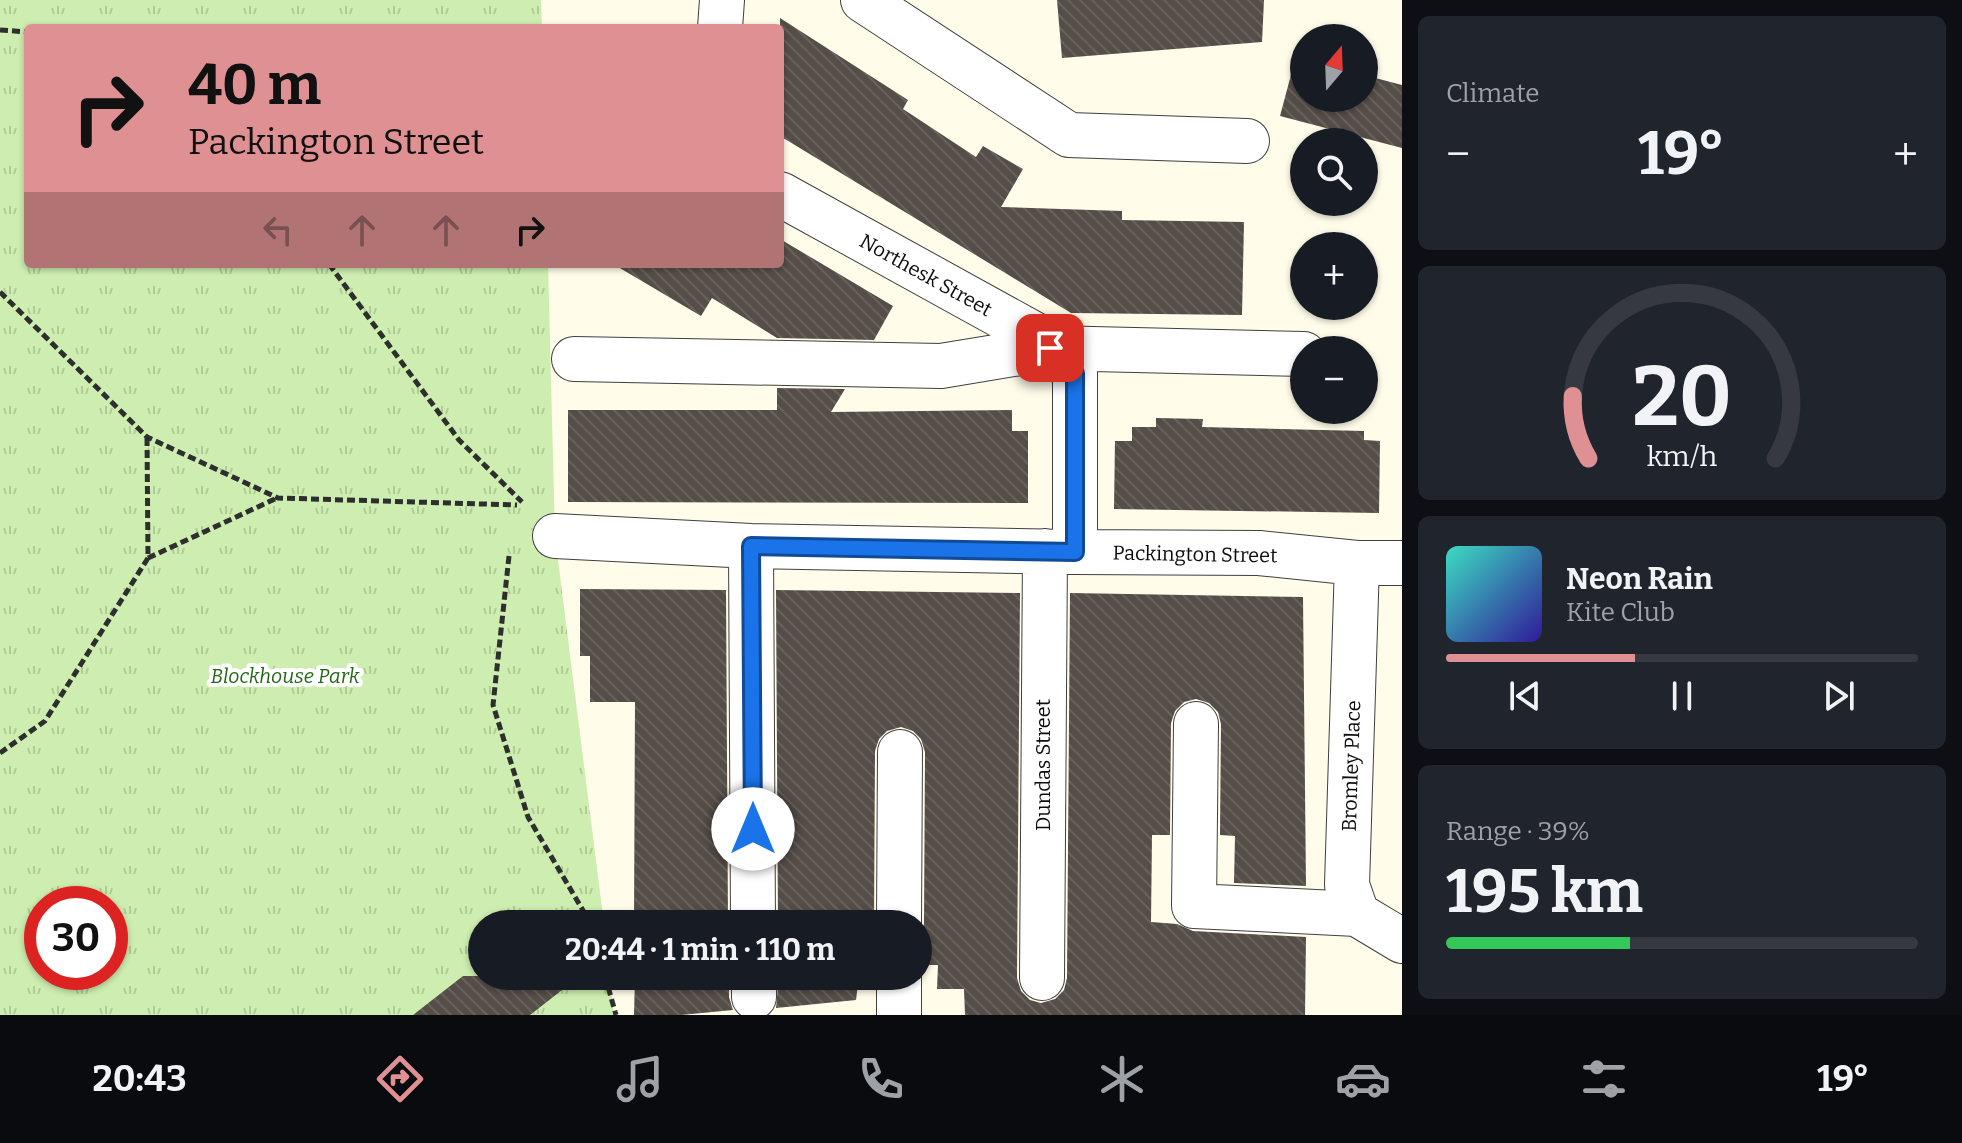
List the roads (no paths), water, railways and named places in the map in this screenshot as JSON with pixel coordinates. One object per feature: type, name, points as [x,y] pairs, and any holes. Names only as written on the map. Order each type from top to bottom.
[{"type":"street","points":[[720,24],[722,0]]},
{"type":"street","points":[[863,0],[1069,135],[1247,141]]},
{"type":"street","name":"Northesk Street","points":[[784,196],[1041,338],[1075,373],[1060,552]]},
{"type":"street","points":[[574,359],[941,366],[1050,348],[1290,354]]},
{"type":"street","name":"Packington Street","points":[[555,536],[751,546],[1259,553],[1357,563],[1402,563]]},
{"type":"street","points":[[751,546],[753,910]]},
{"type":"street","name":"Dundas Street","points":[[1042,978],[1060,552]]},
{"type":"street","name":"Bromley Place","points":[[1357,563],[1347,885],[1357,914]]},
{"type":"street","points":[[1196,724],[1188,921],[1357,914],[1402,941]]},
{"type":"street","points":[[899,910],[900,752]]},
{"type":"street","points":[[899,990],[899,1015]]},
{"type":"park label","name":"Blockhouse Park","points":[[285,676]]}]
